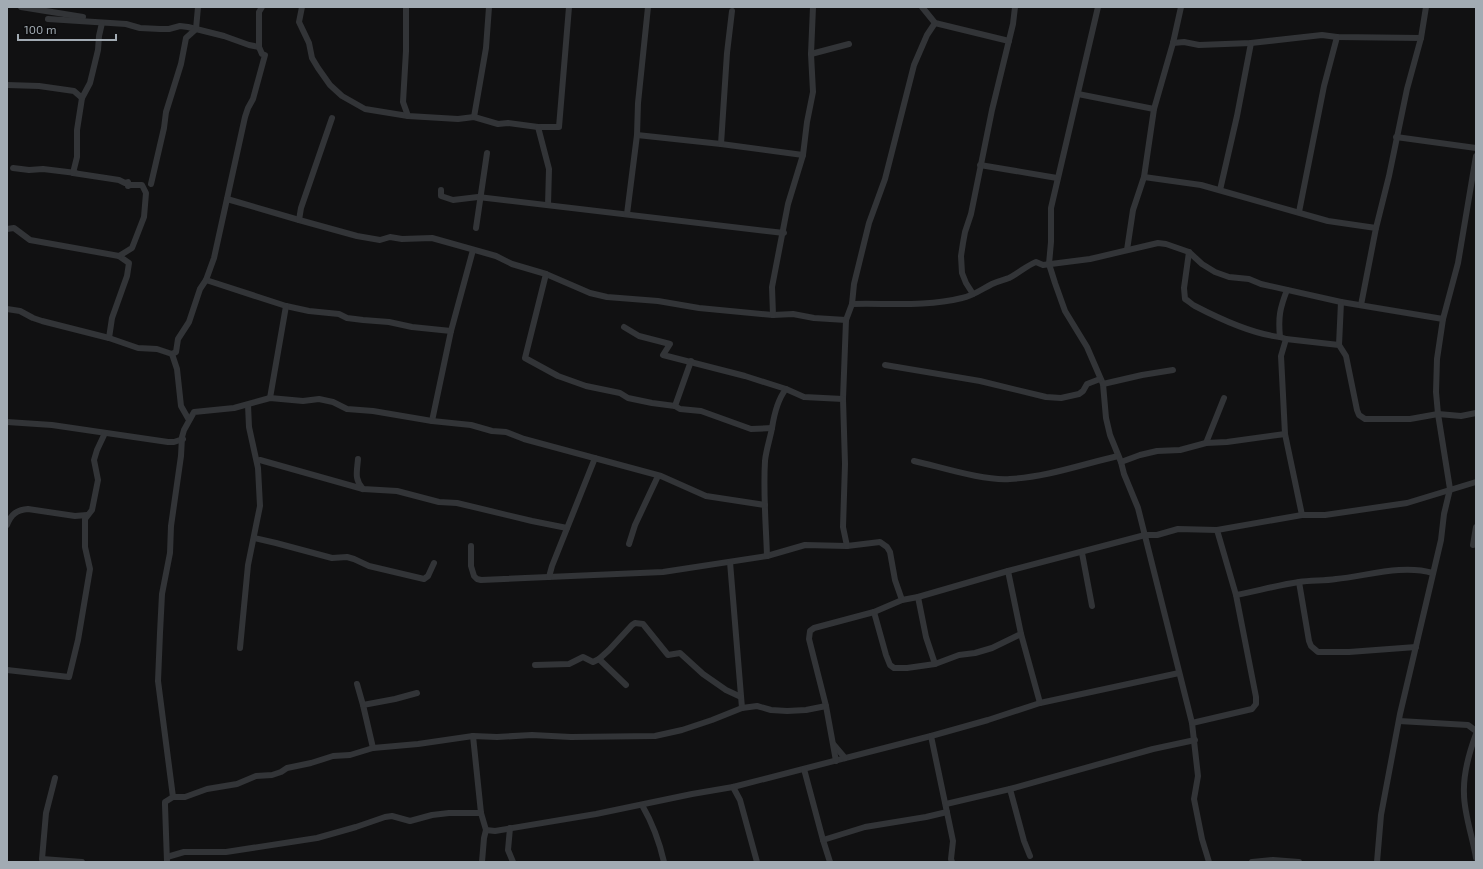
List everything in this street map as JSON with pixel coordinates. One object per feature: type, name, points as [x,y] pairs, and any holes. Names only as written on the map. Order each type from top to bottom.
[{"type":"street","points":[[21,7],[126,24],[140,28],[169,29],[180,26],[196,29],[249,45],[259,46]]},
{"type":"street","points":[[66,7],[66,15]]},
{"type":"street","points":[[151,184],[164,128],[166,112],[181,64],[186,38],[196,29],[198,7]]},
{"type":"street","points":[[172,354],[176,352],[178,339],[189,322],[200,289],[206,280],[214,258],[245,117],[248,108],[254,99],[265,55],[262,54],[259,46],[259,12],[262,7]]},
{"type":"street","points":[[302,7],[299,22],[309,43],[312,58],[330,85],[342,96],[365,109],[408,116],[458,119],[474,117],[498,124],[508,123],[538,127],[559,127],[569,7]]},
{"type":"street","points":[[406,7],[406,51],[403,102],[408,116]]},
{"type":"street","points":[[474,117],[486,48],[489,7]]},
{"type":"street","points":[[627,214],[637,136],[638,103],[648,7]]},
{"type":"street","points":[[772,315],[772,287],[784,233],[788,204],[803,155],[807,122],[813,92],[811,54],[813,7]]},
{"type":"street","points":[[922,7],[935,23],[1009,41]]},
{"type":"street","points":[[973,294],[962,273],[961,256],[965,232],[972,214],[980,165],[1013,24],[1015,7]]},
{"type":"street","points":[[1098,7],[1051,208],[1051,242],[1049,264],[1065,311],[1087,347],[1101,381],[1110,435],[1138,508],[1192,723],[1198,776],[1194,799],[1208,862]]},
{"type":"street","points":[[1127,250],[1133,210],[1144,177],[1154,109],[1173,43],[1180,7]]},
{"type":"street","points":[[1361,305],[1376,228],[1389,176],[1396,137],[1421,38],[1426,7]]},
{"type":"street","points":[[721,144],[727,53],[732,12]]},
{"type":"street","points":[[48,19],[101,21]]},
{"type":"street","points":[[73,173],[77,157],[78,130],[82,98],[90,83],[98,50],[101,21]]},
{"type":"street","points":[[847,546],[843,527],[846,320],[852,304],[854,284],[869,223],[885,179],[914,65],[927,36],[935,23]]},
{"type":"street","points":[[1173,43],[1184,42],[1199,45],[1251,43],[1322,35],[1337,37],[1421,38]]},
{"type":"street","points":[[1298,212],[1324,86],[1337,37]]},
{"type":"street","points":[[1220,190],[1237,116],[1251,43]]},
{"type":"street","points":[[811,54],[849,44]]},
{"type":"street","points":[[7,85],[39,86],[74,91],[82,98]]},
{"type":"street","points":[[1078,94],[1154,109]]},
{"type":"street","points":[[299,220],[301,208],[332,118]]},
{"type":"street","points":[[538,127],[549,169],[548,205]]},
{"type":"street","points":[[637,136],[721,144],[803,155]]},
{"type":"street","points":[[1396,137],[1476,148]]},
{"type":"street","points":[[476,228],[487,153]]},
{"type":"street","points":[[1377,862],[1381,815],[1399,720],[1433,573],[1450,489],[1438,414],[1436,392],[1437,358],[1444,319],[1458,263],[1476,156]]},
{"type":"street","points":[[980,165],[1057,178]]},
{"type":"street","points":[[13,168],[29,170],[43,169],[76,173],[73,173]]},
{"type":"street","points":[[73,173],[119,180],[125,183],[128,182],[128,186],[130,184],[142,185],[146,193],[144,217],[132,248],[119,256]]},
{"type":"street","points":[[1144,177],[1201,185],[1328,221],[1376,228]]},
{"type":"street","points":[[441,190],[441,196],[453,200],[478,197],[784,233]]},
{"type":"street","points":[[227,199],[356,236],[380,240],[390,237],[402,239],[432,238],[496,256],[512,264],[546,274],[590,293],[607,297],[658,301],[699,308],[772,315],[793,314],[814,318],[846,320]]},
{"type":"street","points":[[7,229],[14,228],[30,240],[119,256],[129,263],[127,276],[114,313],[109,338]]},
{"type":"street","points":[[852,304],[878,303],[909,305],[949,302],[973,294],[995,282],[1011,277],[1027,266],[1036,262],[1043,266],[1090,259],[1158,242],[1189,252],[1202,264],[1215,272],[1341,302],[1444,319]]},
{"type":"street","points":[[432,421],[451,331],[473,250]]},
{"type":"street","points":[[1189,252],[1184,288],[1185,299],[1192,305],[1252,331],[1283,338],[1339,345]]},
{"type":"street","points":[[546,274],[525,358],[558,376],[586,386],[609,390],[634,399],[675,406],[680,409],[701,411],[751,429],[772,428]]},
{"type":"street","points":[[206,280],[286,306],[309,311],[334,313],[347,318],[389,322],[412,327],[451,331]]},
{"type":"street","points":[[1287,290],[1280,307],[1279,322],[1283,338],[1281,356],[1285,434],[1302,515]]},
{"type":"street","points":[[1341,302],[1339,345],[1346,356],[1357,410],[1362,418],[1410,419],[1438,414],[1461,416],[1476,413]]},
{"type":"street","points":[[270,398],[286,306]]},
{"type":"street","points":[[7,308],[20,310],[33,318],[109,338],[138,348],[157,349],[172,354]]},
{"type":"street","points":[[624,327],[639,336],[670,344],[663,355],[786,389],[804,397],[844,399]]},
{"type":"street","points":[[172,354],[177,369],[181,406],[190,420]]},
{"type":"street","points":[[675,406],[691,362]]},
{"type":"street","points":[[885,365],[980,381],[1046,397],[1061,398],[1079,394],[1083,391],[1087,384],[1173,370]]},
{"type":"street","points":[[767,556],[765,460],[774,416],[781,400],[781,395],[786,389]]},
{"type":"street","points":[[173,797],[158,681],[162,594],[170,553],[171,526],[184,430],[194,412],[234,408],[270,398],[303,401],[319,399],[333,402],[347,408],[432,421],[472,424],[492,431],[506,432],[524,439],[658,476],[706,496],[765,505]]},
{"type":"street","points":[[1206,443],[1224,398]]},
{"type":"street","points":[[240,648],[248,566],[260,506],[258,468],[249,427],[248,404]]},
{"type":"street","points":[[7,422],[52,425],[168,442],[174,442],[183,438]]},
{"type":"street","points":[[7,670],[69,677],[78,640],[90,569],[84,547],[85,519],[92,510],[98,480],[94,460],[96,450],[105,433]]},
{"type":"street","points":[[1121,462],[1157,451],[1180,450],[1206,443],[1227,442],[1285,434]]},
{"type":"street","points":[[914,461],[986,477],[1010,479],[1054,472],[1118,456]]},
{"type":"street","points":[[549,578],[595,458]]},
{"type":"street","points":[[358,459],[357,479],[358,483],[363,489]]},
{"type":"street","points":[[260,460],[363,489],[397,492],[439,502],[457,503],[567,528]]},
{"type":"street","points":[[629,544],[634,525],[658,476]]},
{"type":"street","points":[[836,761],[826,706],[809,639],[810,631],[814,628],[874,612],[902,600],[918,597],[1008,571],[1082,553],[1145,535],[1158,534],[1178,529],[1217,530],[1302,515],[1325,515],[1407,503],[1476,482]]},
{"type":"street","points":[[7,525],[12,515],[28,509],[75,516],[87,515]]},
{"type":"street","points":[[1474,545],[1476,527]]},
{"type":"street","points":[[1192,723],[1252,709],[1256,704],[1236,595],[1217,530]]},
{"type":"street","points":[[254,538],[332,558],[347,557],[369,566],[424,578],[428,576],[434,563]]},
{"type":"street","points":[[471,546],[472,572],[477,579],[549,578],[663,572],[767,556],[805,545],[847,546],[880,542],[887,547],[890,552],[895,580],[902,600]]},
{"type":"street","points":[[1082,553],[1092,606]]},
{"type":"street","points":[[730,562],[742,708]]},
{"type":"street","points":[[1236,595],[1299,582],[1335,580],[1374,573],[1422,570],[1433,573]]},
{"type":"street","points":[[1008,571],[1021,634],[1040,703]]},
{"type":"street","points":[[1299,582],[1309,641],[1311,646],[1318,652],[1349,652],[1416,647]]},
{"type":"street","points":[[918,597],[926,637],[935,664]]},
{"type":"street","points":[[874,612],[886,655],[892,666],[907,668],[935,664],[959,655],[975,653],[992,648],[1021,634]]},
{"type":"street","points":[[535,665],[569,664],[582,658],[592,662],[599,659],[632,625],[640,622],[668,655],[680,653],[703,674],[726,690],[741,697]]},
{"type":"street","points":[[599,659],[626,685]]},
{"type":"street","points":[[486,830],[495,831],[596,814],[733,787],[931,736],[988,720],[1040,703],[1179,673]]},
{"type":"street","points":[[357,684],[373,748]]},
{"type":"street","points":[[363,705],[417,693]]},
{"type":"street","points":[[481,813],[449,813],[432,815],[410,821],[392,816],[385,817],[317,838],[226,852],[184,852],[167,859],[165,802],[173,797],[185,797],[207,789],[237,784],[256,776],[272,775],[287,768],[333,756],[350,755],[373,748],[418,744],[473,736],[497,738],[532,734],[571,736],[654,736],[682,730],[742,708],[757,706],[787,712],[826,706]]},
{"type":"street","points":[[1399,720],[1468,725],[1476,731]]},
{"type":"street","points":[[1476,734],[1471,748],[1465,776],[1464,796],[1476,858]]},
{"type":"street","points":[[473,736],[481,813],[486,830],[482,862]]},
{"type":"street","points":[[931,736],[953,841],[950,861]]},
{"type":"street","points":[[946,804],[1010,789],[1153,749],[1194,740]]},
{"type":"street","points":[[834,745],[845,758]]},
{"type":"street","points":[[804,769],[830,862]]},
{"type":"street","points":[[55,778],[46,813],[42,859],[82,862]]},
{"type":"street","points":[[733,787],[740,800],[757,862]]},
{"type":"street","points":[[1010,789],[1024,841],[1030,856]]},
{"type":"street","points":[[642,805],[659,839],[664,862]]},
{"type":"street","points":[[823,840],[865,827],[947,812]]},
{"type":"street","points":[[510,828],[508,850],[513,862]]},
{"type":"street","points":[[1252,862],[1273,860],[1300,862]]}]
